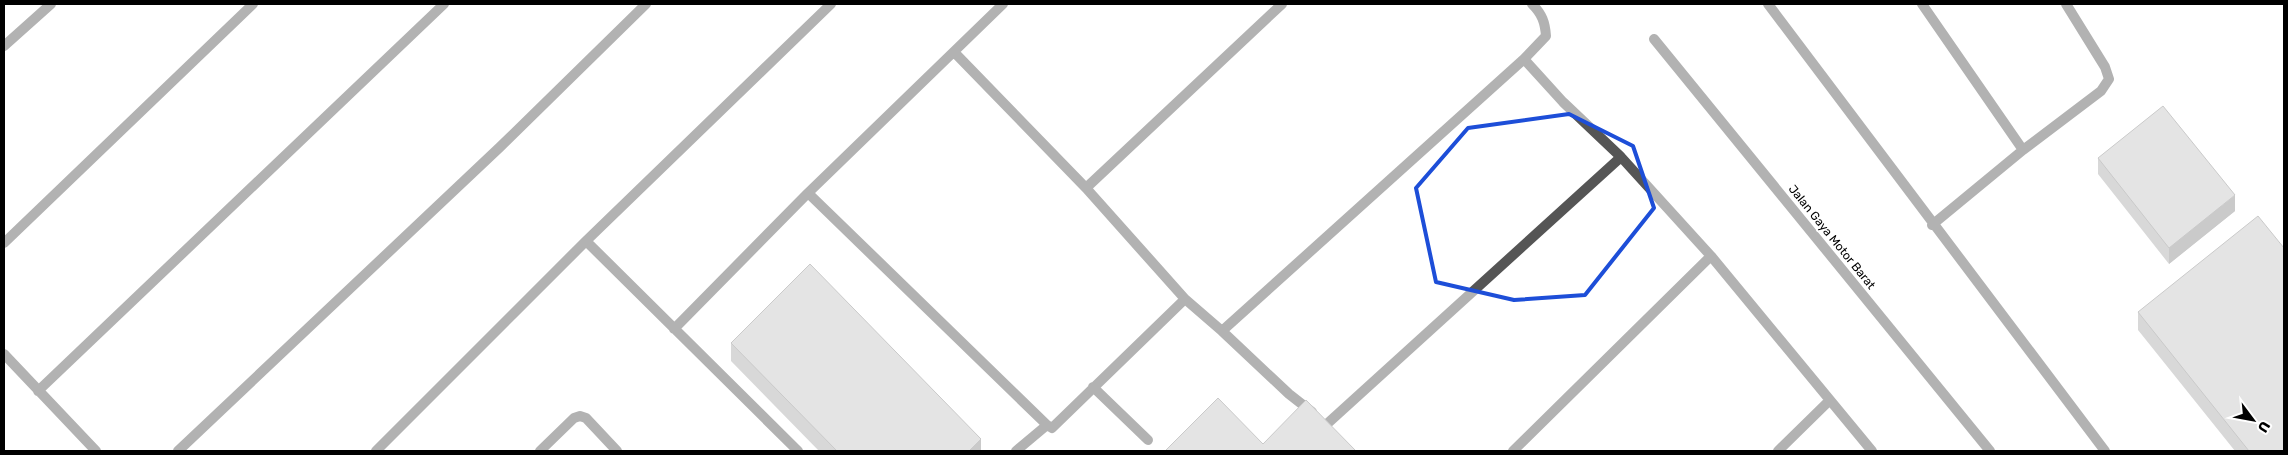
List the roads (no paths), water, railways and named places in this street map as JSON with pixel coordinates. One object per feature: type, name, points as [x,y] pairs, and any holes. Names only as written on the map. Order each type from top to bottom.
[{"type":"lane","points":[[4,46],[51,4]]},
{"type":"lane","points":[[4,243],[253,4]]},
{"type":"lane","points":[[38,391],[444,4]]},
{"type":"lane","points":[[178,451],[500,147],[646,4]]},
{"type":"lane","points":[[376,451],[586,242],[831,4]]},
{"type":"lane","points":[[674,329],[808,193],[1003,4]]},
{"type":"lane","points":[[1086,188],[1282,4]]},
{"type":"lane","points":[[1222,331],[1524,59],[1546,36],[1545,24],[1541,13],[1532,4]]},
{"type":"lane","points":[[1768,4],[1932,225],[2105,451]]},
{"type":"lane","points":[[1922,4],[2023,150]]},
{"type":"lane","points":[[1932,225],[2023,150],[2101,92],[2108,79],[2106,67],[2066,4]]},
{"type":"lane","name":"Jalan Gaya Motor Barat","points":[[1654,39],[1990,451]]},
{"type":"lane","points":[[954,52],[1086,188],[1184,299],[1222,331],[1289,394],[1332,427],[1621,157]]},
{"type":"lane","points":[[1524,59],[1563,102],[1621,157],[1711,256],[1872,451]]},
{"type":"lane","points":[[808,193],[1046,425],[1052,428],[1184,299]]},
{"type":"lane","points":[[586,242],[798,451]]},
{"type":"lane","points":[[1513,451],[1711,256]]},
{"type":"lane","points":[[4,354],[96,451]]},
{"type":"lane","points":[[1093,387],[1148,440]]},
{"type":"lane","points":[[1778,451],[1830,400]]},
{"type":"lane","points":[[540,451],[574,418],[580,416],[586,418],[617,451]]},
{"type":"lane","points":[[1016,451],[1046,425]]}]
